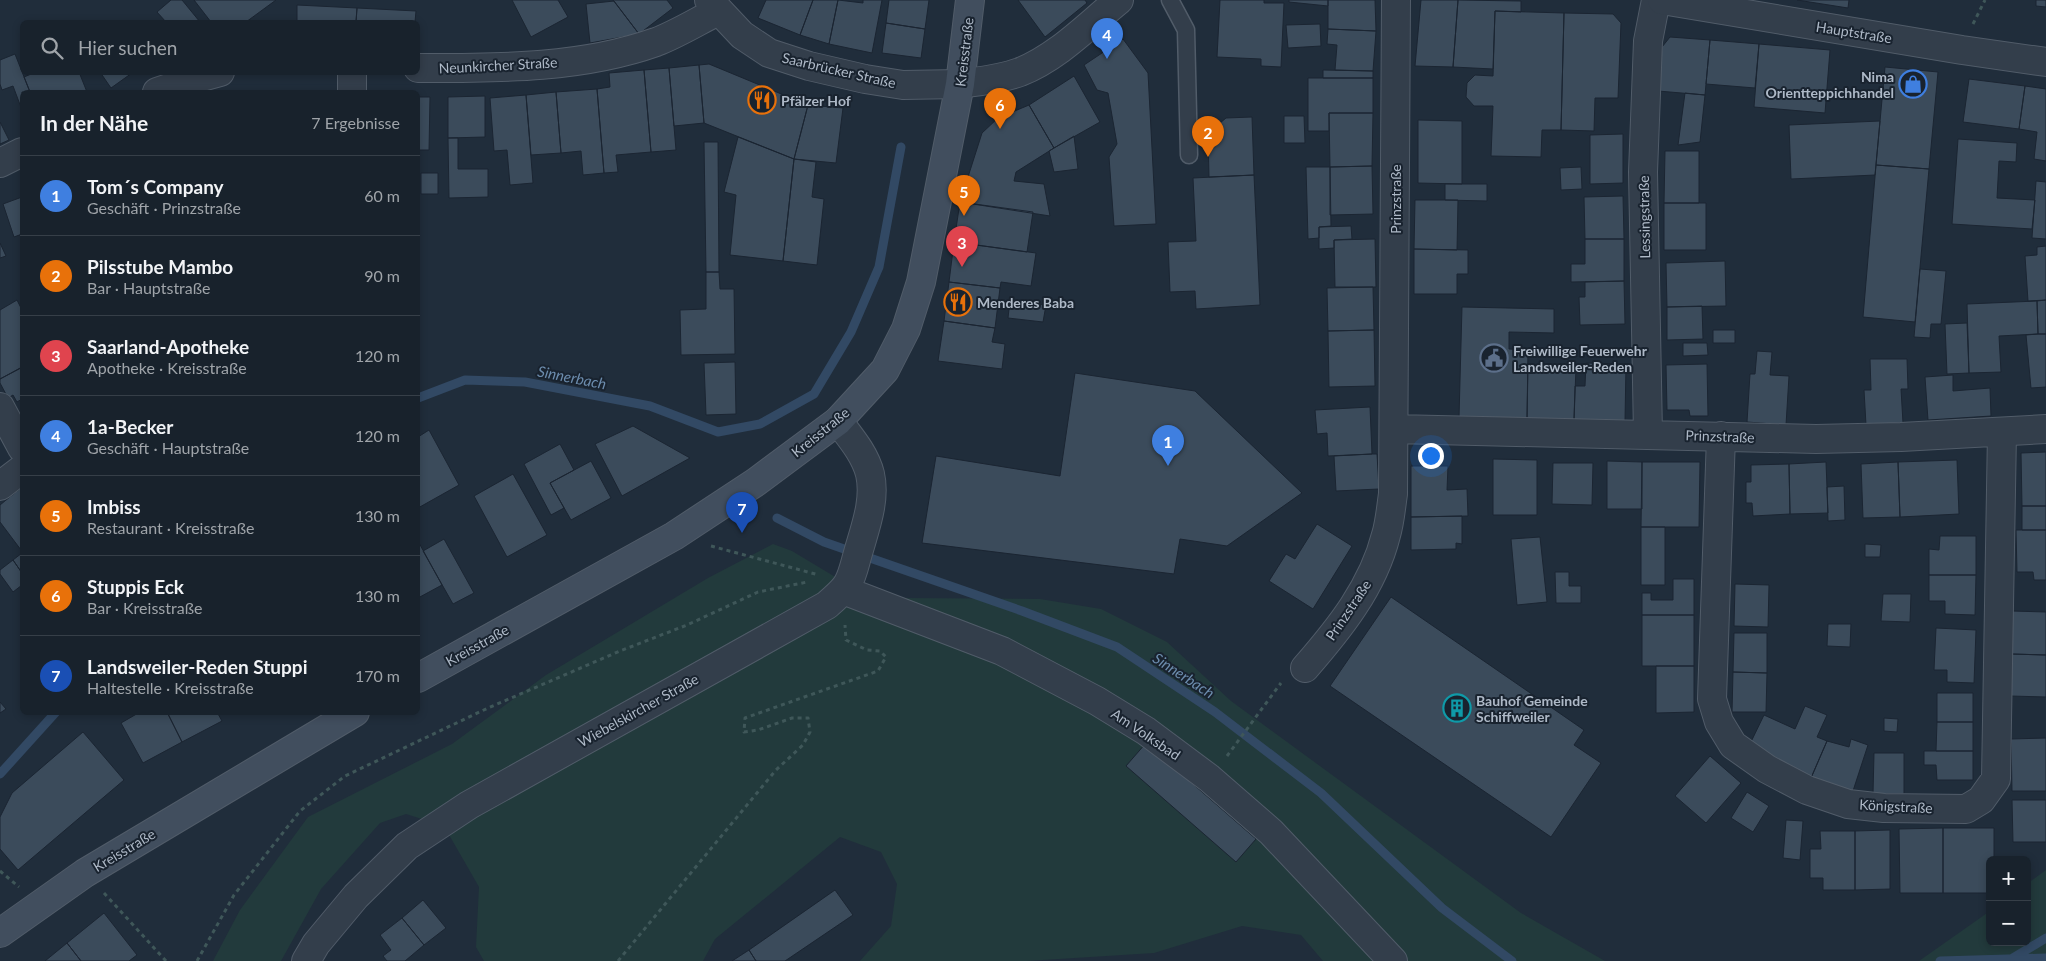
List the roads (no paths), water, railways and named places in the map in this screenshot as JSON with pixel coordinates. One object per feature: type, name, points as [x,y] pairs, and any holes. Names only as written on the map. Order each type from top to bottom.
[{"type":"main road","name":"Kreisstraße","points":[[420,677],[674,536],[756,482],[838,421],[886,370],[906,329],[922,282],[960,84],[970,0]]},
{"type":"main road","name":"Kreisstraße","points":[[0,933],[85,873],[350,715]]},
{"type":"street","points":[[960,84],[992,80],[1021,71],[1058,52],[1119,0]]},
{"type":"street","name":"Prinzstraße","points":[[1305,668],[1339,629],[1369,580],[1386,536],[1393,494],[1396,0]]},
{"type":"street","name":"Lessingstraße","points":[[1648,434],[1643,172],[1648,41],[1656,0]]},
{"type":"street","name":"Hauptstraße","points":[[1662,0],[1952,49],[2046,62]]},
{"type":"street","name":"Saarbrücker Straße","points":[[714,6],[742,35],[769,53],[809,66],[865,79],[903,85],[960,84]]},
{"type":"street","name":"Neunkircher Straße","points":[[420,68],[527,66],[627,51],[658,41],[714,6]]},
{"type":"street","points":[[163,90],[209,75]]},
{"type":"street","points":[[352,75],[352,90]]},
{"type":"street","points":[[0,163],[20,153]]},
{"type":"street","points":[[0,407],[20,444]]},
{"type":"street","points":[[838,421],[863,457],[870,473],[872,488],[870,506],[848,579]]},
{"type":"street","name":"Prinzstraße","points":[[1394,429],[1816,439],[2046,429]]},
{"type":"street","name":"Königstraße","points":[[1721,436],[1712,699],[1719,722],[1733,745],[1767,769],[1791,782],[1807,790],[1848,804],[1884,808],[1966,809],[1981,800],[1996,779],[2002,432]]},
{"type":"street","points":[[0,486],[20,471]]},
{"type":"street","name":"Wiebelskircher Straße","points":[[306,961],[316,944],[356,896],[408,846],[470,805],[827,605],[848,579]]},
{"type":"street","name":"Am Volksbad","points":[[848,579],[1002,651],[1097,701],[1146,731],[1209,778],[1271,832],[1393,961]]},
{"type":"lane","points":[[1170,0],[1186,30],[1189,154]]},
{"type":"waterway","points":[[420,397],[465,380],[525,382],[650,406],[718,432],[760,424],[814,394],[851,332],[879,267],[901,147]]},
{"type":"waterway","name":"Sinnerbach","points":[[777,518],[824,542],[1022,611],[1117,647],[1215,712],[1321,793],[1442,908],[1512,961]]},
{"type":"waterway","name":"Sinnerbach","points":[[0,774],[53,715]]},
{"type":"waterway","points":[[2011,959],[2046,938]]},
{"type":"waterway","name":"Sinnerbach","points":[[1940,961],[2046,958]]},
{"type":"place","name":"1a-Becker","points":[[1107,59]]},
{"type":"place","name":"Nima Orientteppichhandel","points":[[1913,84]]},
{"type":"place","name":"Pfälzer Hof","points":[[762,100]]},
{"type":"place","name":"Stuppis Eck","points":[[1000,129]]},
{"type":"place","name":"Pilsstube Mambo","points":[[1208,157]]},
{"type":"place","name":"Imbiss","points":[[964,216]]},
{"type":"place","name":"Saarland-Apotheke","points":[[962,267]]},
{"type":"place","name":"Menderes Baba","points":[[958,302]]},
{"type":"place","name":"Freiwillige Feuerwehr Landsweiler-Reden","points":[[1494,358]]},
{"type":"place","name":"Tom´s Company","points":[[1168,466]]},
{"type":"place","name":"Landsweiler-Reden Stuppi","points":[[742,533]]},
{"type":"place","name":"Bauhof Gemeinde Schiffweiler","points":[[1457,708]]}]
